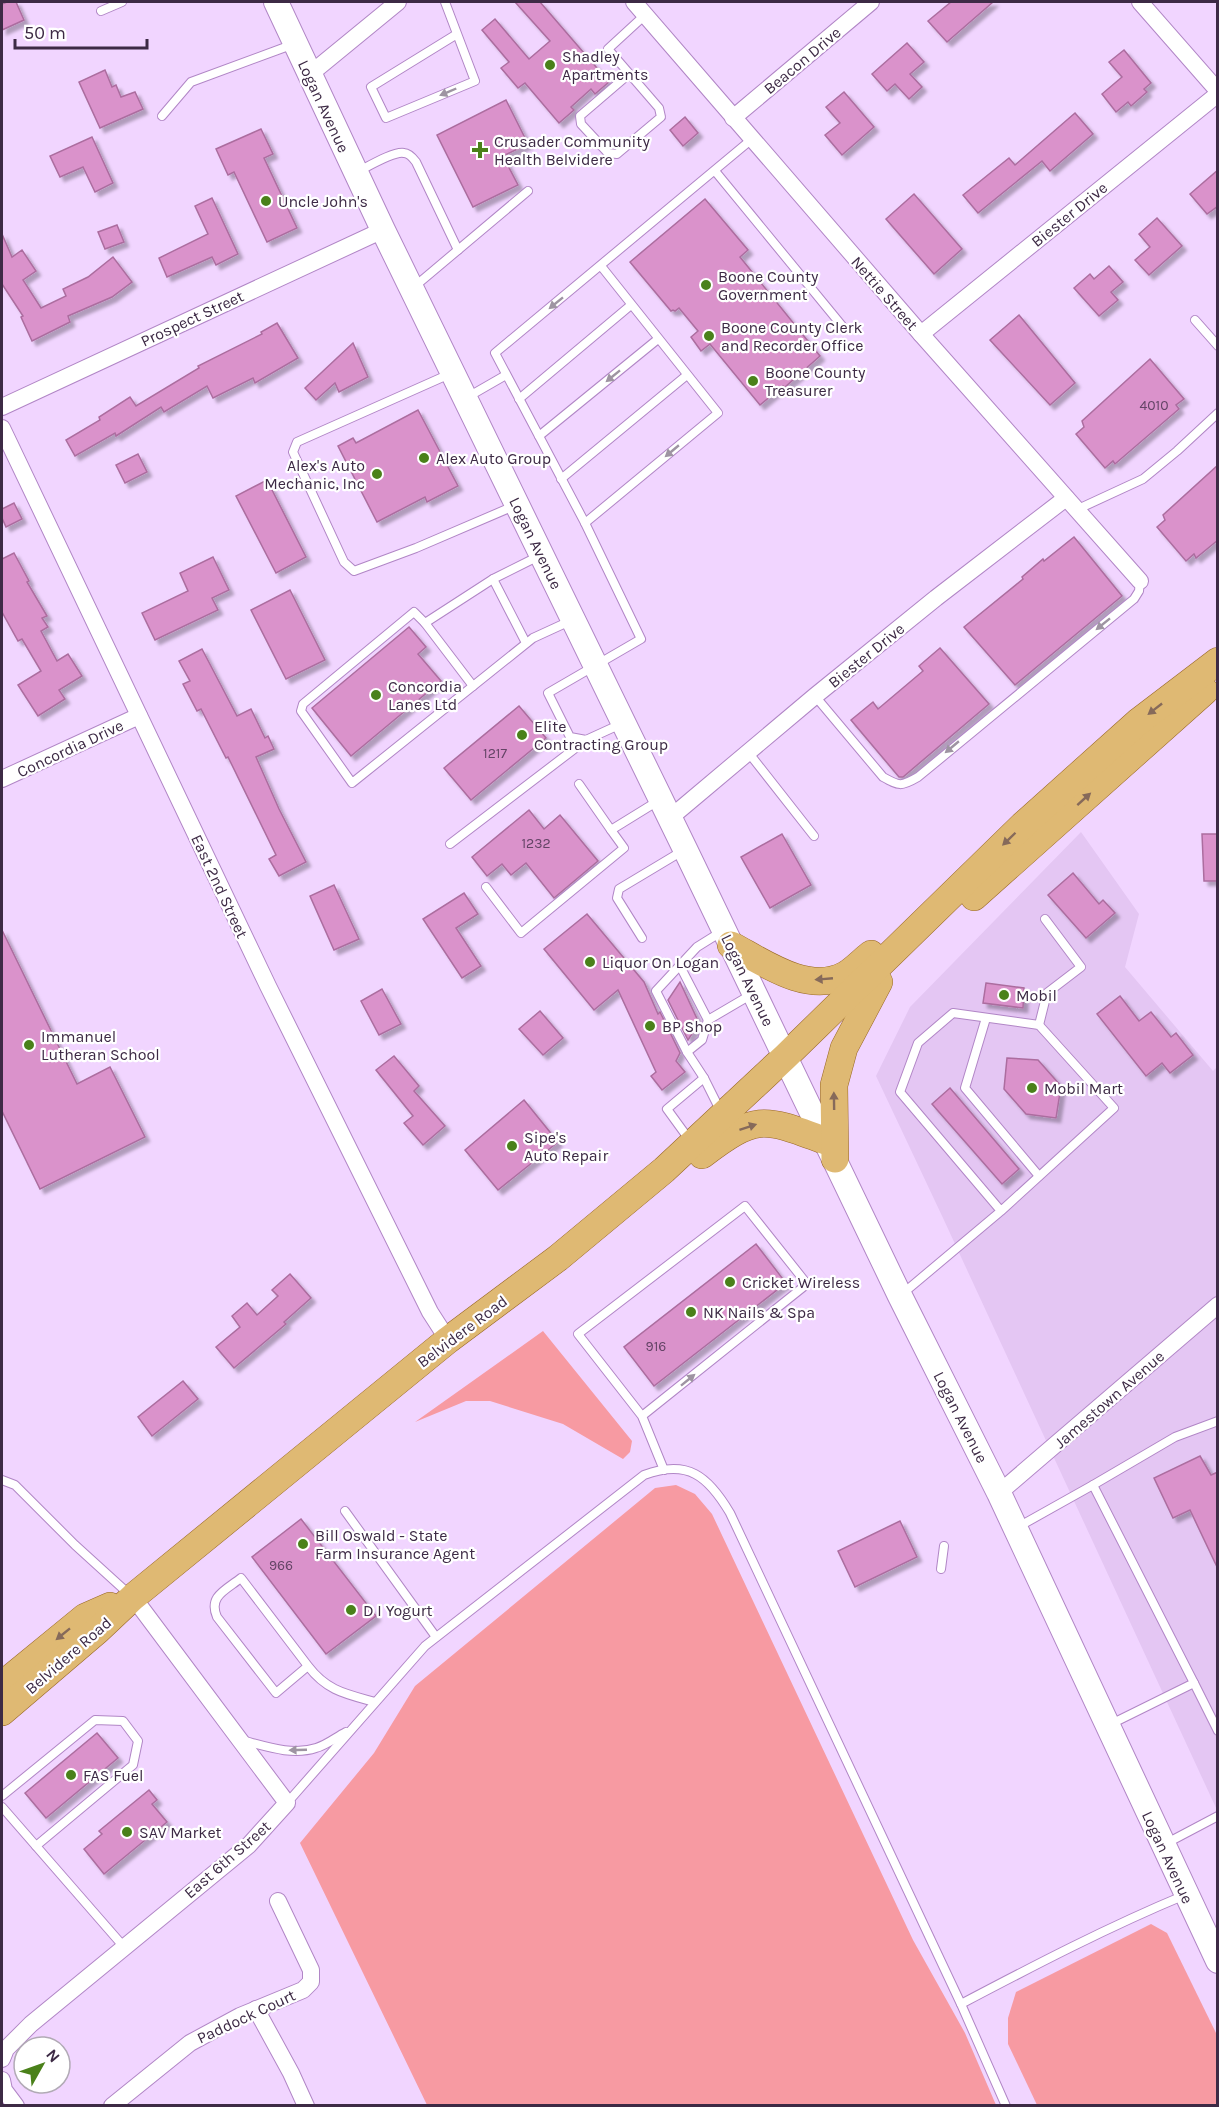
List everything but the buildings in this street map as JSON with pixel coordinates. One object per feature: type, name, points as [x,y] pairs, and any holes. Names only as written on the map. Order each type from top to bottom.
[{"type":"main road","name":"Logan Avenue","points":[[276,2],[383,230],[624,722],[900,1296],[999,1493],[1218,1961]]},
{"type":"main road","points":[[785,1057],[1023,825],[1138,722],[1218,661]]},
{"type":"main road","points":[[785,1057],[879,982],[1218,680]]},
{"type":"main road","points":[[728,937],[797,979],[826,980],[844,975],[897,934],[927,918]]},
{"type":"main road","points":[[627,1200],[669,1180],[730,1133],[752,1123],[779,1124],[830,1150],[834,1085],[844,1048],[879,982]]},
{"type":"main road","name":"Belvidere Road","points":[[2,1712],[133,1597],[448,1340],[558,1258],[692,1144],[785,1057]]},
{"type":"main road","name":"Belvidere Road","points":[[2,1684],[85,1617],[133,1597]]},
{"type":"street","points":[[309,75],[398,2]]},
{"type":"street","name":"Nettie Street","points":[[634,2],[921,334],[1140,581]]},
{"type":"street","name":"Beacon Drive","points":[[733,118],[871,2]]},
{"type":"street","points":[[1140,2],[1218,92]]},
{"type":"street","name":"Biester Drive","points":[[921,334],[1218,92]]},
{"type":"street","name":"Prospect Street","points":[[2,407],[383,230]]},
{"type":"street","name":"East 2nd Street","points":[[2,428],[274,998],[430,1312],[448,1340]]},
{"type":"street","name":"Biester Drive","points":[[666,809],[748,752],[936,598],[1071,504]]},
{"type":"street","name":"Concordia Drive","points":[[2,780],[139,716]]},
{"type":"street","name":"Jamestown Avenue","points":[[999,1493],[1218,1305]]},
{"type":"street","points":[[133,1597],[286,1803]]},
{"type":"street","name":"East 6th Street","points":[[2,2059],[6,2049],[31,2024],[249,1845],[286,1803]]},
{"type":"street","name":"Paddock Court","points":[[112,2106],[190,2043],[256,2008],[303,1990],[311,1982],[311,1970],[278,1901]]},
{"type":"street","points":[[256,2008],[306,2106]]},
{"type":"street","points":[[2,2080],[3,2090],[16,2106]]},
{"type":"lane","points":[[101,11],[122,2]]},
{"type":"lane","points":[[445,2],[457,34],[474,81],[386,118],[370,87],[457,34]]},
{"type":"lane","points":[[629,74],[580,116],[581,124],[608,153],[616,154],[661,117],[659,108],[608,49],[645,15]]},
{"type":"lane","points":[[162,116],[191,82],[295,43]]},
{"type":"lane","points":[[586,740],[570,737],[548,693],[641,639],[585,523],[495,353],[752,139]]},
{"type":"lane","points":[[356,172],[396,154],[406,153],[411,156],[458,250]]},
{"type":"lane","points":[[715,171],[843,327]]},
{"type":"lane","points":[[412,289],[528,191]]},
{"type":"lane","points":[[585,523],[718,414],[601,266]]},
{"type":"lane","points":[[519,399],[631,305]]},
{"type":"lane","points":[[1195,320],[1218,346]]},
{"type":"lane","points":[[539,436],[658,339]]},
{"type":"lane","points":[[453,372],[297,442],[293,452],[344,562],[354,571],[416,548],[517,505]]},
{"type":"lane","points":[[465,399],[506,375]]},
{"type":"lane","points":[[561,478],[687,375]]},
{"type":"lane","points":[[1071,504],[1143,479],[1218,412]]},
{"type":"lane","points":[[425,623],[493,579],[542,555]]},
{"type":"lane","points":[[493,579],[526,644]]},
{"type":"lane","points":[[815,696],[883,777],[897,785],[906,784],[918,777],[1134,598],[1139,591],[1140,581]]},
{"type":"lane","points":[[473,686],[414,612],[303,704],[301,711],[352,783],[533,638],[573,619]]},
{"type":"lane","points":[[450,843],[586,740],[624,722]]},
{"type":"lane","points":[[748,752],[814,836]]},
{"type":"lane","points":[[486,886],[521,933],[624,848],[579,784]]},
{"type":"lane","points":[[612,831],[666,809]]},
{"type":"lane","points":[[642,938],[617,898],[619,890],[685,849]]},
{"type":"lane","points":[[1039,1025],[1047,993],[1081,967],[1045,919]]},
{"type":"lane","points":[[723,1115],[656,991],[697,947],[728,937]]},
{"type":"lane","points":[[680,966],[708,1020]]},
{"type":"lane","points":[[687,1052],[702,1040],[708,1020],[754,993]]},
{"type":"lane","points":[[900,1296],[1001,1212],[1114,1108],[1039,1025],[953,1013],[918,1043],[900,1092],[1001,1212]]},
{"type":"lane","points":[[986,1018],[965,1088],[1039,1176]]},
{"type":"lane","points":[[692,1144],[667,1108],[704,1078]]},
{"type":"lane","points":[[642,1416],[807,1284],[745,1206],[578,1335],[642,1416],[664,1470]]},
{"type":"lane","points":[[1015,1528],[1175,1437],[1218,1421]]},
{"type":"lane","points":[[286,1803],[425,1646],[436,1637],[644,1475],[674,1469],[692,1472],[716,1490],[730,1513],[961,2004],[1006,2106]]},
{"type":"lane","points":[[2,1480],[15,1485],[75,1545],[133,1597]]},
{"type":"lane","points":[[1093,1485],[1218,1731]]},
{"type":"lane","points":[[345,1511],[436,1637]]},
{"type":"lane","points":[[941,1569],[944,1546]]},
{"type":"lane","points":[[308,1665],[276,1693],[217,1617],[214,1602],[218,1596],[241,1578],[308,1665],[318,1679],[343,1694],[375,1702]]},
{"type":"lane","points":[[1107,1726],[1194,1683]]},
{"type":"lane","points":[[2,1796],[95,1720],[123,1721],[138,1741],[133,1765],[36,1846]]},
{"type":"lane","points":[[238,1738],[286,1750],[305,1750],[318,1747],[352,1729]]},
{"type":"lane","points":[[2,1807],[124,1947]]},
{"type":"lane","points":[[1162,1845],[1218,1816]]},
{"type":"lane","points":[[961,2004],[1064,1949],[1185,1894]]},
{"type":"shaded area","points":[[1081,832],[1139,914],[1125,967],[1213,1071],[1217,1067],[1217,1810],[876,1076],[910,1007]]},
{"type":"shaded area","points":[[543,1331],[632,1441],[630,1452],[623,1459],[563,1424],[490,1401],[466,1401],[415,1422]]},
{"type":"shaded area","points":[[676,1485],[695,1494],[712,1514],[913,1940],[965,2033],[996,2105],[427,2105],[300,1843],[374,1753],[415,1686],[655,1488]]},
{"type":"shaded area","points":[[1151,1924],[1167,1933],[1217,2035],[1217,2105],[1037,2105],[1008,2044],[1008,2018],[1016,1992]]},
{"type":"place","name":"Shadley Apartments","points":[[550,65]]},
{"type":"place","name":"Crusader Community Health Belvidere","points":[[480,150]]},
{"type":"place","name":"Uncle John's","points":[[266,201]]},
{"type":"place","name":"Boone County Government","points":[[706,285]]},
{"type":"place","name":"Boone County Clerk and Recorder Office","points":[[709,336]]},
{"type":"place","name":"Boone County Treasurer","points":[[753,381]]},
{"type":"place","name":"Alex Auto Group","points":[[424,458]]},
{"type":"place","name":"Alex's Auto Mechanic, Inc","points":[[377,474]]},
{"type":"place","name":"Concordia Lanes Ltd","points":[[376,695]]},
{"type":"place","name":"Elite Contracting Group","points":[[522,735]]},
{"type":"place","name":"Liquor On Logan","points":[[590,962]]},
{"type":"place","name":"Mobil","points":[[1004,995]]},
{"type":"place","name":"BP Shop","points":[[650,1026]]},
{"type":"place","name":"Immanuel Lutheran School","points":[[29,1045]]},
{"type":"place","name":"Mobil Mart","points":[[1032,1088]]},
{"type":"place","name":"Sipe's Auto Repair","points":[[512,1146]]},
{"type":"place","name":"Cricket Wireless","points":[[730,1282]]},
{"type":"place","name":"NK Nails & Spa","points":[[691,1312]]},
{"type":"place","name":"Bill Oswald - State Farm Insurance Agent","points":[[303,1544]]},
{"type":"place","name":"D I Yogurt","points":[[351,1610]]},
{"type":"place","name":"FAS Fuel","points":[[71,1775]]},
{"type":"place","name":"SAV Market","points":[[127,1832]]}]
